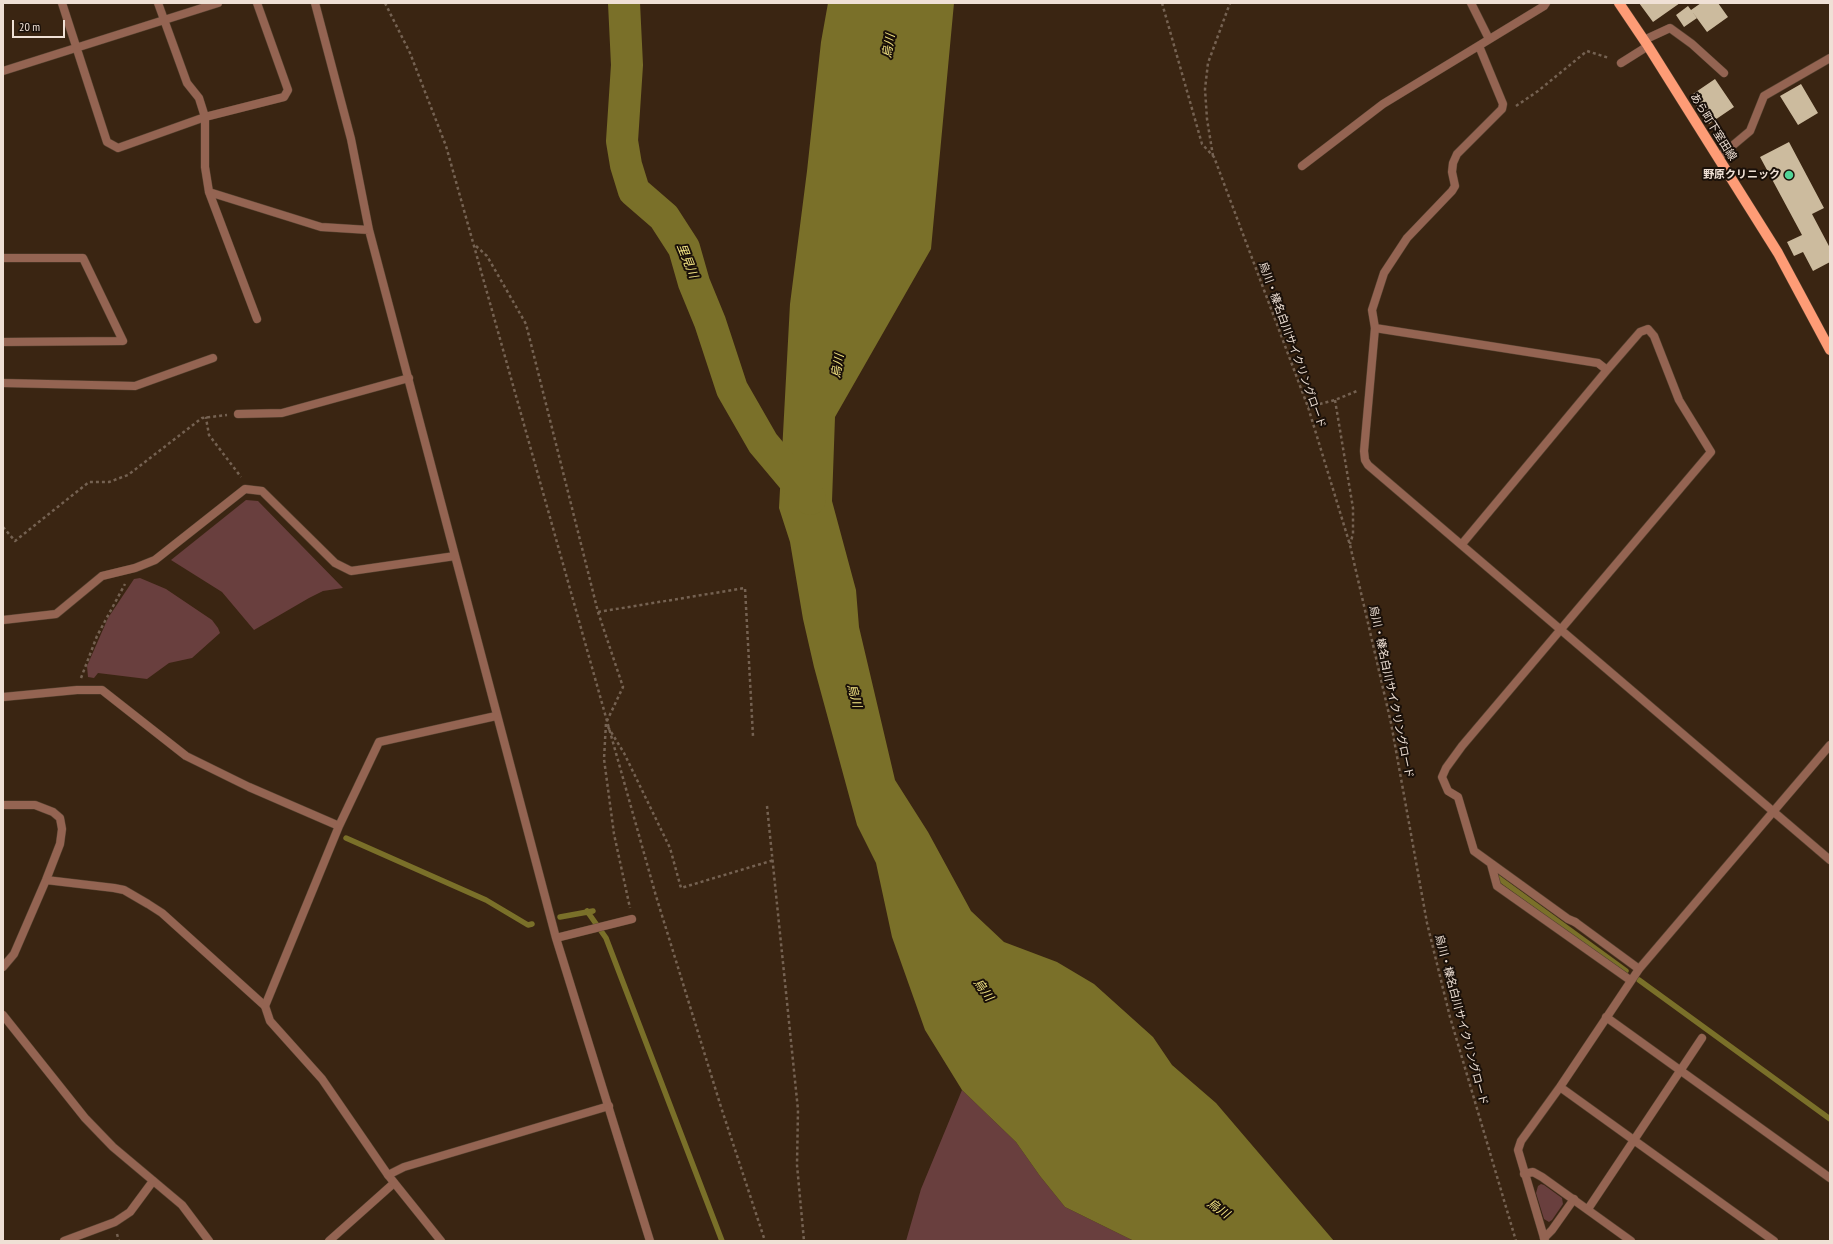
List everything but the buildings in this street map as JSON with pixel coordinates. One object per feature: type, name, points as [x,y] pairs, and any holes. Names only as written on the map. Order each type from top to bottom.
[{"type":"main road","name":"あら町下室田線","points":[[1619,3],[1719,157],[1778,253],[1830,350]]},
{"type":"street","points":[[62,3],[107,142],[118,148],[205,117],[284,97],[288,90],[257,3]]},
{"type":"street","points":[[158,3],[187,83],[199,98],[205,117],[205,167],[208,192],[256,319]]},
{"type":"street","points":[[3,71],[218,3]]},
{"type":"street","points":[[315,3],[351,138],[369,230],[409,378],[496,716],[556,938],[650,1241]]},
{"type":"street","points":[[1471,3],[1489,39]]},
{"type":"street","points":[[1302,166],[1383,104],[1544,6],[1546,3]]},
{"type":"street","points":[[1621,63],[1646,43],[1670,28],[1692,44],[1724,73]]},
{"type":"street","points":[[1479,46],[1503,104],[1502,109],[1457,154],[1453,163],[1452,172],[1455,186],[1452,191],[1407,238],[1388,267],[1372,310],[1375,328],[1364,451],[1365,460],[1368,465],[1830,860]]},
{"type":"street","points":[[1719,157],[1750,131],[1764,96],[1830,58]]},
{"type":"street","points":[[208,192],[321,227],[369,230]]},
{"type":"street","points":[[3,258],[83,258],[123,341],[3,342]]},
{"type":"street","points":[[1375,328],[1598,363],[1607,370]]},
{"type":"street","points":[[1462,544],[1607,370],[1640,332],[1648,329],[1654,336],[1679,400],[1711,452],[1462,746],[1446,768],[1442,777],[1448,790],[1458,797],[1474,851],[1548,914],[1630,980]]},
{"type":"street","points":[[3,383],[135,386],[214,358]]},
{"type":"street","points":[[238,414],[282,413],[409,378]]},
{"type":"street","points":[[3,620],[56,614],[102,576],[135,568],[156,560],[245,489],[262,491],[335,563],[351,571],[455,556]]},
{"type":"street","points":[[3,697],[77,690],[102,690],[186,756],[249,787],[339,826]]},
{"type":"street","points":[[265,1006],[339,826],[379,742],[496,716]]},
{"type":"street","points":[[1544,1240],[1518,1150],[1521,1141],[1560,1087],[1630,980],[1830,745]]},
{"type":"street","points":[[3,805],[35,805],[53,812],[60,818],[62,829],[60,844],[46,880],[14,954],[3,967]]},
{"type":"street","points":[[1491,864],[1497,886],[1548,914],[1575,922],[1639,969]]},
{"type":"street","points":[[46,880],[124,890],[162,913],[265,1006],[270,1021],[322,1079],[388,1175],[441,1241]]},
{"type":"street","points":[[556,938],[632,918]]},
{"type":"street","points":[[3,1015],[85,1118],[113,1147],[182,1205],[209,1241]]},
{"type":"street","points":[[1606,1017],[1830,1178]]},
{"type":"street","points":[[1588,1209],[1702,1038]]},
{"type":"street","points":[[1560,1087],[1774,1241]]},
{"type":"street","points":[[388,1175],[404,1167],[609,1106]]},
{"type":"street","points":[[1524,1174],[1534,1172],[1631,1241]]},
{"type":"street","points":[[64,1241],[115,1222],[130,1212],[153,1181]]},
{"type":"street","points":[[329,1241],[394,1183]]},
{"type":"street","points":[[1544,1240],[1574,1199]]},
{"type":"path","points":[[385,3],[410,53],[446,146],[475,244],[606,723],[660,911],[721,1107],[765,1241]]},
{"type":"path","name":"烏川・榛名白川サイクリングロード","points":[[1162,3],[1202,144],[1214,157]]},
{"type":"path","name":"烏川・榛名白川サイクリングロード","points":[[1230,3],[1208,63],[1206,83],[1207,119],[1214,157],[1308,408],[1350,545],[1391,723],[1427,923],[1450,1017],[1516,1241]]},
{"type":"path","points":[[1510,109],[1538,91],[1587,51],[1621,63]]},
{"type":"path","points":[[475,244],[487,256],[526,324],[598,612],[623,688],[606,723],[604,759],[608,799],[614,834],[632,918]]},
{"type":"path","points":[[1308,408],[1370,388]]},
{"type":"path","points":[[1335,400],[1353,508],[1353,534],[1350,545]]},
{"type":"path","points":[[3,527],[15,541],[89,482],[109,482],[128,475],[202,418],[209,416],[238,414]]},
{"type":"path","points":[[209,416],[206,418],[209,436],[241,476],[245,489]]},
{"type":"path","points":[[77,690],[97,636],[107,615],[135,568]]},
{"type":"path","points":[[598,612],[745,588],[753,736]]},
{"type":"path","points":[[606,723],[624,753],[670,848],[681,888],[774,860]]},
{"type":"path","points":[[767,806],[774,860],[798,1110],[798,1165],[804,1241]]},
{"type":"shaded area","points":[[246,500],[258,501],[343,588],[323,591],[254,630],[222,592],[171,560]]},
{"type":"shaded area","points":[[140,578],[166,589],[212,620],[220,633],[192,658],[169,663],[147,679],[98,673],[94,678],[88,677],[87,666],[108,618],[134,579]]},
{"type":"shaded area","points":[[962,1090],[1016,1142],[1040,1176],[1065,1207],[1134,1241],[906,1241],[921,1189]]},
{"type":"shaded area","points":[[1541,1184],[1562,1198],[1563,1204],[1549,1222],[1544,1219],[1536,1193],[1538,1186]]},
{"type":"water","name":"烏川","points":[[828,3],[954,3],[931,249],[835,417],[832,501],[856,590],[859,627],[895,780],[928,832],[971,911],[1004,942],[1057,962],[1094,984],[1153,1037],[1172,1065],[1216,1103],[1334,1241],[1134,1241],[1065,1207],[1040,1176],[1016,1142],[962,1090],[925,1030],[892,937],[876,863],[857,825],[814,667],[803,619],[790,542],[779,508],[790,304],[807,171],[821,42]]},
{"type":"waterway","name":"里見川","points":[[624,3],[627,65],[622,141],[626,165],[634,191],[664,217],[684,248],[694,283],[710,322],[732,389],[763,443],[810,499]]},
{"type":"waterway","points":[[346,838],[486,900],[528,925],[532,924]]},
{"type":"waterway","points":[[1497,877],[1626,971]]},
{"type":"waterway","points":[[587,911],[606,938],[722,1241]]},
{"type":"waterway","points":[[560,917],[593,911]]},
{"type":"waterway","points":[[1639,980],[1830,1119]]},
{"type":"place","name":"野原クリニック","points":[[1789,175]]}]
